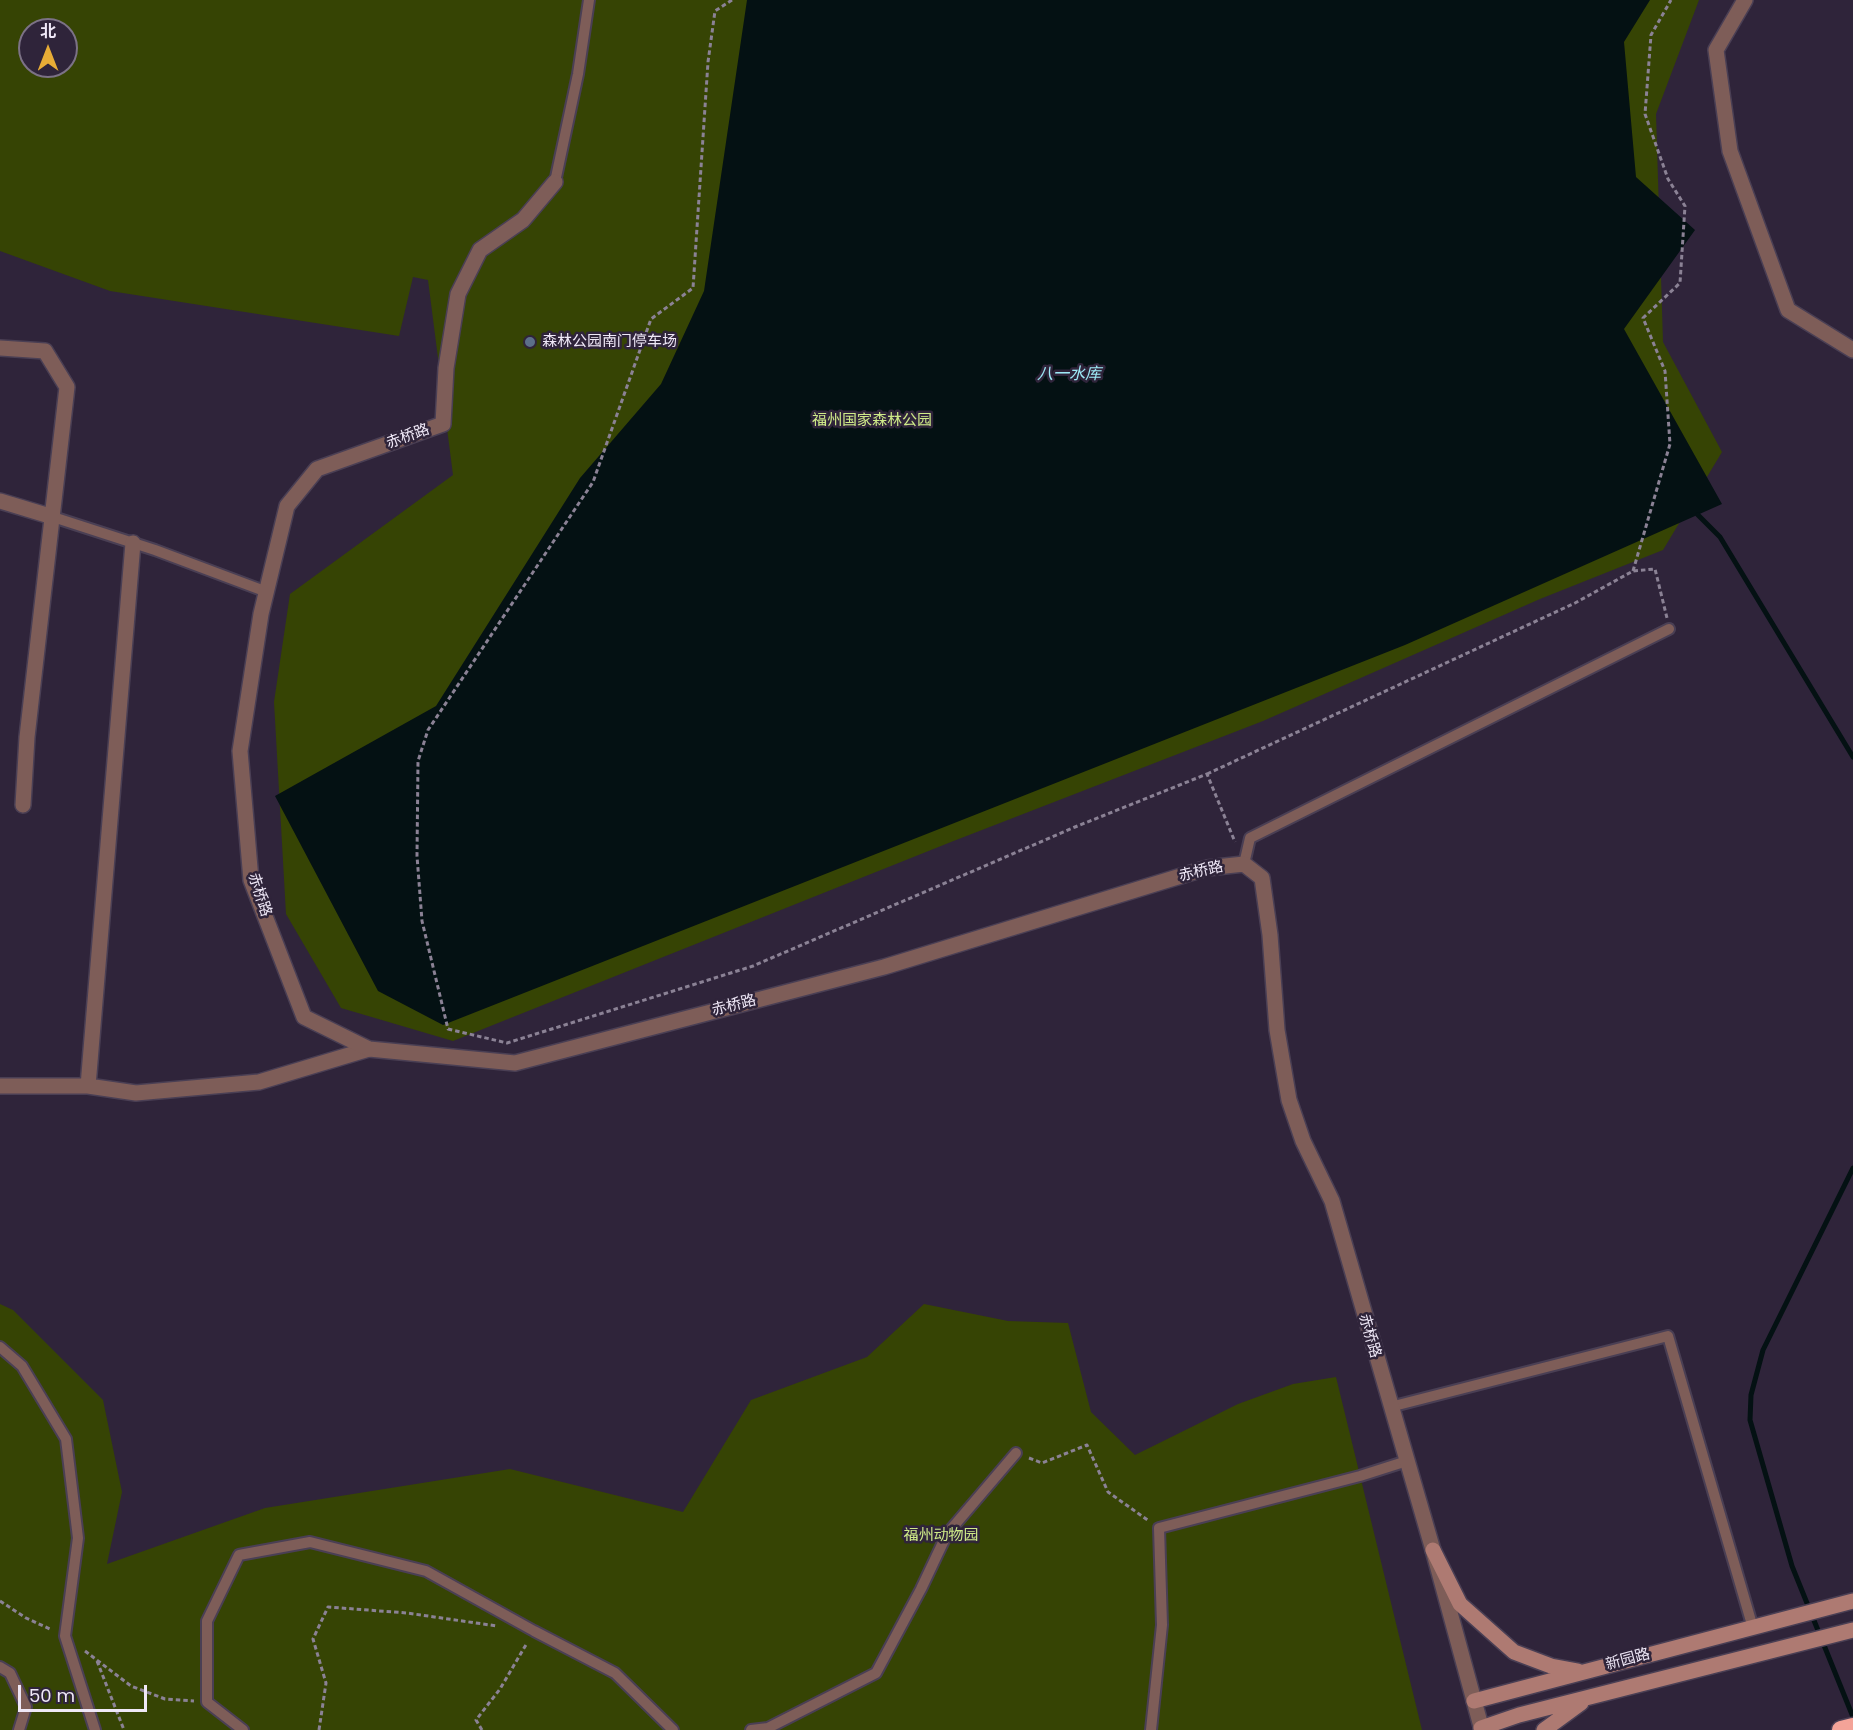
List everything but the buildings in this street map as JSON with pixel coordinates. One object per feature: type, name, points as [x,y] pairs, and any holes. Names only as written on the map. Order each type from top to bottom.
[{"type":"highway","points":[[1841,1730],[1853,1727]]},
{"type":"main road","points":[[1433,1550],[1460,1604],[1514,1652],[1551,1666],[1584,1672]]},
{"type":"main road","name":"新园路","points":[[1474,1701],[1853,1601]]},
{"type":"main road","name":"新园路","points":[[1481,1729],[1519,1715],[1848,1631]]},
{"type":"main road","points":[[1544,1730],[1589,1697]]},
{"type":"street","points":[[1745,0],[1716,50],[1730,151],[1788,309],[1852,349]]},
{"type":"street","name":"赤桥路","points":[[555,182],[523,220],[480,250],[458,294],[446,368],[443,424],[317,469],[286,506],[267,591],[240,752],[251,880],[304,1017],[369,1050],[515,1063],[884,967],[1207,868],[1244,864],[1262,878],[1270,935],[1277,1030],[1289,1100],[1303,1141],[1332,1201],[1433,1550],[1481,1729]]},
{"type":"street","points":[[0,348],[45,351],[67,387],[27,737],[23,805]]},
{"type":"street","points":[[0,501],[53,517]]},
{"type":"street","points":[[88,1086],[133,543]]},
{"type":"street","points":[[0,1086],[88,1086],[136,1093],[259,1082],[369,1050]]},
{"type":"lane","points":[[555,182],[578,74],[589,0]]},
{"type":"lane","points":[[53,517],[267,591]]},
{"type":"lane","points":[[1244,864],[1250,838],[1669,629]]},
{"type":"lane","points":[[1390,1407],[1668,1335],[1753,1628]]},
{"type":"lane","points":[[0,1347],[22,1366],[66,1439],[78,1538],[65,1636],[94,1730]]},
{"type":"lane","points":[[751,1730],[768,1728],[876,1673],[921,1589],[947,1534],[1016,1453]]},
{"type":"lane","points":[[1151,1730],[1162,1625],[1159,1528],[1360,1476],[1407,1461]]},
{"type":"lane","points":[[243,1730],[207,1702],[207,1621],[239,1555],[310,1542],[426,1571],[615,1673],[673,1730]]},
{"type":"lane","points":[[0,1667],[10,1673],[26,1707],[19,1730]]},
{"type":"path","points":[[732,0],[715,11],[708,62],[693,288],[651,319],[593,482],[428,730],[418,761],[417,856],[422,921],[448,1029],[507,1043],[753,966],[1075,827],[1207,774],[1575,603],[1633,571],[1655,569],[1669,629]]},
{"type":"path","points":[[1633,571],[1670,444],[1665,371],[1643,318],[1680,283],[1685,206],[1668,179],[1645,114],[1652,35],[1671,0]]},
{"type":"path","points":[[1207,774],[1244,864]]},
{"type":"path","points":[[1016,1453],[1042,1463],[1087,1445],[1108,1492],[1159,1528]]},
{"type":"path","points":[[0,1601],[26,1618],[65,1636],[131,1686],[165,1699],[207,1702]]},
{"type":"path","points":[[319,1730],[326,1683],[313,1639],[328,1608],[407,1613],[499,1627]]},
{"type":"path","points":[[482,1730],[476,1720],[500,1689],[534,1631]]},
{"type":"path","points":[[96,1660],[124,1730]]},
{"type":"green space","name":"八一水库","points":[[0,0],[1699,0],[1656,114],[1663,342],[1722,452],[1663,550],[1540,599],[1263,721],[951,842],[453,1041],[341,1008],[286,914],[274,702],[290,594],[453,475],[428,280],[413,277],[399,336],[110,291],[0,251]]},
{"type":"green space","name":"福州动物园","points":[[0,1304],[13,1310],[103,1400],[122,1492],[107,1564],[265,1508],[510,1469],[683,1512],[751,1400],[867,1357],[924,1304],[1008,1321],[1068,1323],[1091,1412],[1135,1455],[1238,1404],[1293,1384],[1336,1377],[1422,1730],[0,1730]]},
{"type":"water","name":"八一水库","points":[[747,0],[1650,0],[1624,42],[1636,177],[1695,230],[1624,329],[1722,504],[1405,645],[443,1025],[378,991],[275,796],[436,706],[580,478],[661,384],[704,291]]},
{"type":"waterway","points":[[1698,515],[1720,537],[1853,757]]},
{"type":"waterway","points":[[1853,1168],[1763,1350],[1751,1395],[1750,1420],[1792,1566],[1853,1717]]},
{"type":"place","name":"森林公园南门停车场","points":[[530,342]]},
{"type":"park label","name":"福州国家森林公园","points":[[872,421]]}]
